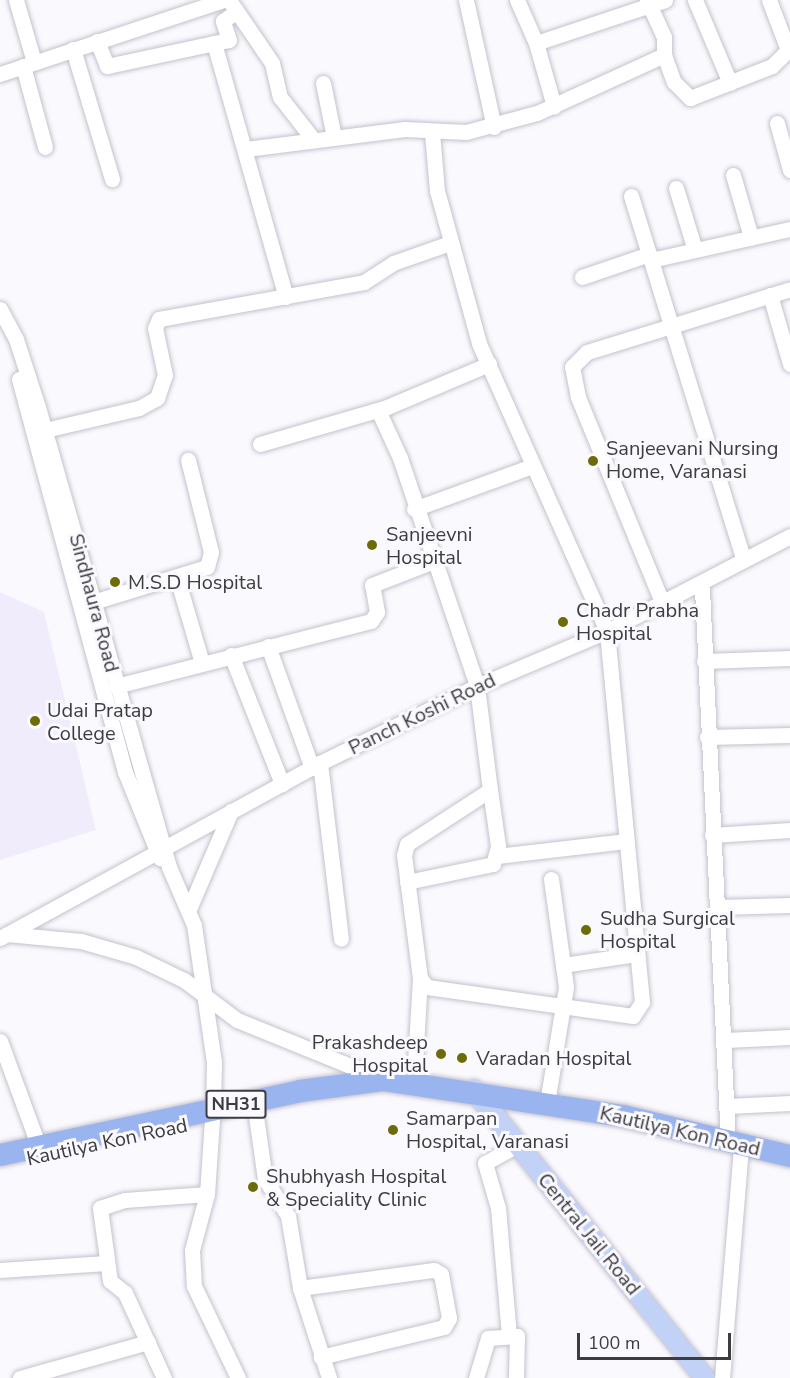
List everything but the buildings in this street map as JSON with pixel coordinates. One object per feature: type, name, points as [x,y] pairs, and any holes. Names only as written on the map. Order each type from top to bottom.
[{"type":"highway","name":"Kautilya Kon Road","points":[[0,1155],[384,1080],[414,1081],[485,1095],[547,1103],[790,1156]]},
{"type":"highway","name":"Kautilya Kon Road","points":[[0,1165],[213,1114],[380,1090],[485,1095]]},
{"type":"main road","name":"Central Jail Road","points":[[485,1095],[517,1145],[705,1378]]},
{"type":"street","points":[[16,0],[45,147]]},
{"type":"street","points":[[0,74],[224,0]]},
{"type":"street","points":[[466,0],[494,127]]},
{"type":"street","points":[[518,0],[536,43],[554,106]]},
{"type":"street","points":[[536,43],[649,3],[665,0]]},
{"type":"street","points":[[695,0],[730,83]]},
{"type":"street","points":[[649,3],[664,37],[664,55],[682,94],[690,98],[783,59],[788,50],[785,22],[769,0]]},
{"type":"street","points":[[97,41],[106,66],[229,40],[223,21],[232,7],[272,63],[280,97],[312,138]]},
{"type":"street","points":[[214,43],[246,149],[286,297]]},
{"type":"street","points":[[73,50],[112,179]]},
{"type":"street","points":[[246,149],[312,138],[405,129],[432,133],[494,127],[554,106],[664,55]]},
{"type":"street","points":[[323,83],[334,137]]},
{"type":"street","points":[[777,123],[790,170]]},
{"type":"street","points":[[420,978],[427,987],[564,1010],[627,1017],[638,1013],[638,954],[607,631],[532,466],[489,364],[450,243],[432,133]]},
{"type":"street","points":[[733,175],[751,237]]},
{"type":"street","points":[[676,188],[694,246]]},
{"type":"street","points":[[631,196],[744,560]]},
{"type":"street","points":[[582,277],[694,246],[790,229]]},
{"type":"street","points":[[45,430],[139,408],[157,398],[165,375],[154,328],[159,318],[364,282],[393,263],[450,243]]},
{"type":"street","points":[[662,602],[571,377],[572,367],[588,352],[671,324],[790,289]]},
{"type":"street","points":[[770,295],[790,364]]},
{"type":"street","name":"Sindhaura Road","points":[[0,309],[16,339],[45,430],[117,686],[160,850],[189,909],[207,997],[213,1114],[207,1194],[192,1250],[194,1286],[238,1378]]},
{"type":"street","points":[[0,329],[42,460],[125,772],[160,850]]},
{"type":"street","points":[[260,444],[378,410],[489,364]]},
{"type":"street","points":[[378,410],[400,458],[431,562],[477,686],[497,856]]},
{"type":"street","points":[[93,602],[199,573],[211,560],[188,460]]},
{"type":"street","points":[[414,509],[532,466]]},
{"type":"street","name":"Panch Koshi Road","points":[[4,936],[316,765],[477,686],[607,631],[790,536]]},
{"type":"street","name":"Panch Koshi Road","points":[[684,591],[702,589],[790,545]]},
{"type":"street","points":[[117,686],[371,621],[377,612],[372,585],[431,562]]},
{"type":"street","points":[[177,578],[202,663]]},
{"type":"street","points":[[702,589],[712,835],[728,1106],[735,1143],[722,1378]]},
{"type":"street","points":[[268,646],[316,765],[341,939]]},
{"type":"street","points":[[231,655],[282,784]]},
{"type":"street","points":[[704,661],[790,657]]},
{"type":"street","points":[[708,737],[790,735]]},
{"type":"street","points":[[414,1081],[420,978],[407,882],[407,844],[490,790]]},
{"type":"street","points":[[189,909],[231,812]]},
{"type":"street","points":[[712,835],[790,830]]},
{"type":"street","points":[[407,882],[483,869],[497,856],[626,841]]},
{"type":"street","points":[[547,1103],[564,1010],[563,965],[551,879]]},
{"type":"street","points":[[718,907],[790,905]]},
{"type":"street","points":[[4,936],[109,947],[164,969],[255,1029],[384,1080]]},
{"type":"street","points":[[563,965],[638,954]]},
{"type":"street","points":[[725,1040],[790,1037]]},
{"type":"street","points":[[0,1041],[39,1147]]},
{"type":"street","points":[[728,1106],[790,1103]]},
{"type":"street","points":[[255,1109],[266,1179],[288,1216],[300,1288],[329,1378]]},
{"type":"street","points":[[509,1336],[498,1208],[485,1163],[517,1145]]},
{"type":"street","points":[[164,1378],[125,1293],[110,1281],[100,1215],[104,1204],[207,1194]]},
{"type":"street","points":[[0,1270],[106,1263]]},
{"type":"street","points":[[300,1288],[434,1270],[441,1274],[449,1318],[444,1327],[321,1358]]},
{"type":"street","points":[[476,1378],[488,1338],[517,1336],[516,1378]]},
{"type":"street","points":[[20,1378],[148,1342]]},
{"type":"shaded area","name":"Udai Pratap College","points":[[0,592],[44,612],[96,830],[0,860]]},
{"type":"place","name":"Sanjeevani Nursing Home, Varanasi","points":[[593,461]]},
{"type":"place","name":"Sanjeevni Hospital","points":[[372,545]]},
{"type":"place","name":"M.S.D Hospital","points":[[115,582]]},
{"type":"place","name":"Chadr Prabha Hospital","points":[[563,622]]},
{"type":"place","name":"Udai Pratap College","points":[[35,721]]},
{"type":"place","name":"Sudha Surgical Hospital","points":[[586,930]]},
{"type":"place","name":"Prakashdeep Hospital","points":[[441,1054]]},
{"type":"place","name":"Varadan Hospital","points":[[462,1058]]},
{"type":"place","name":"Samarpan Hospital, Varanasi","points":[[393,1130]]},
{"type":"place","name":"Shubhyash Hospital & Speciality Clinic","points":[[253,1187]]}]
